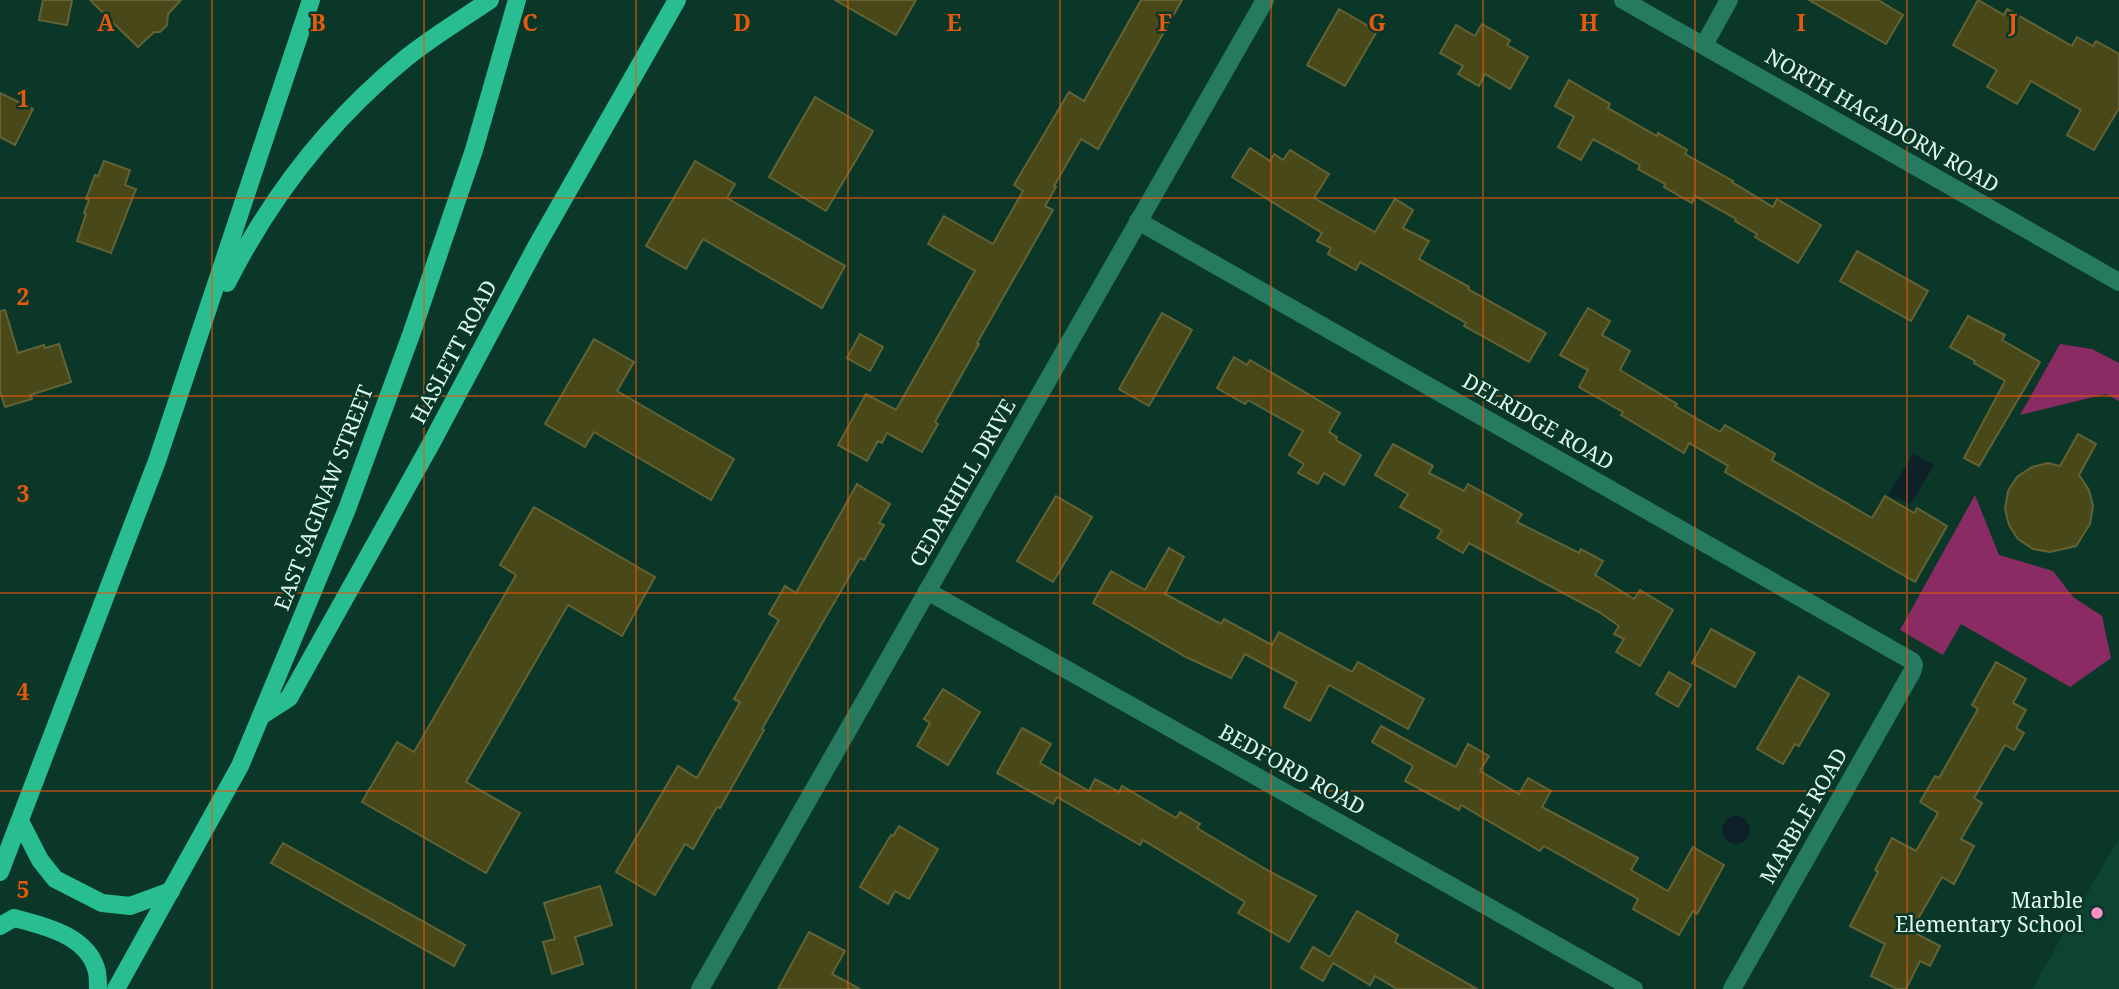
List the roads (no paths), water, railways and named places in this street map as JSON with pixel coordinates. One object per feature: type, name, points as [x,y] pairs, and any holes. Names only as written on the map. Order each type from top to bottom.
[{"type":"main road","points":[[0,872],[158,461],[312,0]]},
{"type":"main road","points":[[201,336],[245,247],[291,177],[319,141],[357,101],[407,57],[490,0]]},
{"type":"main road","name":"EAST SAGINAW STREET","points":[[116,989],[240,766],[347,509],[412,332],[474,150],[517,0]]},
{"type":"main road","name":"HASLETT ROAD","points":[[261,716],[289,698],[432,442],[536,247],[677,0]]},
{"type":"main road","points":[[20,821],[40,860],[55,879],[102,903],[130,906],[171,891]]},
{"type":"main road","points":[[0,926],[14,918],[48,926],[83,946],[97,971],[98,989]]},
{"type":"street","name":"CEDARHILL DRIVE","points":[[700,989],[1265,0]]},
{"type":"street","name":"NORTH HAGADORN ROAD","points":[[1623,0],[2119,282]]},
{"type":"street","points":[[1704,45],[1729,0]]},
{"type":"street","name":"DELRIDGE ROAD","points":[[1138,221],[1909,659],[1914,665]]},
{"type":"street","name":"BEDFORD ROAD","points":[[928,591],[1634,989]]},
{"type":"street","name":"MARBLE ROAD","points":[[1732,989],[1914,665]]},
{"type":"water","points":[[1913,453],[1934,465],[1910,505],[1888,495]]},
{"type":"water","points":[[1736,816],[1746,820],[1750,830],[1746,840],[1736,844],[1726,840],[1722,830],[1726,820]]},
{"type":"place","name":"Marble Elementary School","points":[[2097,913]]}]
